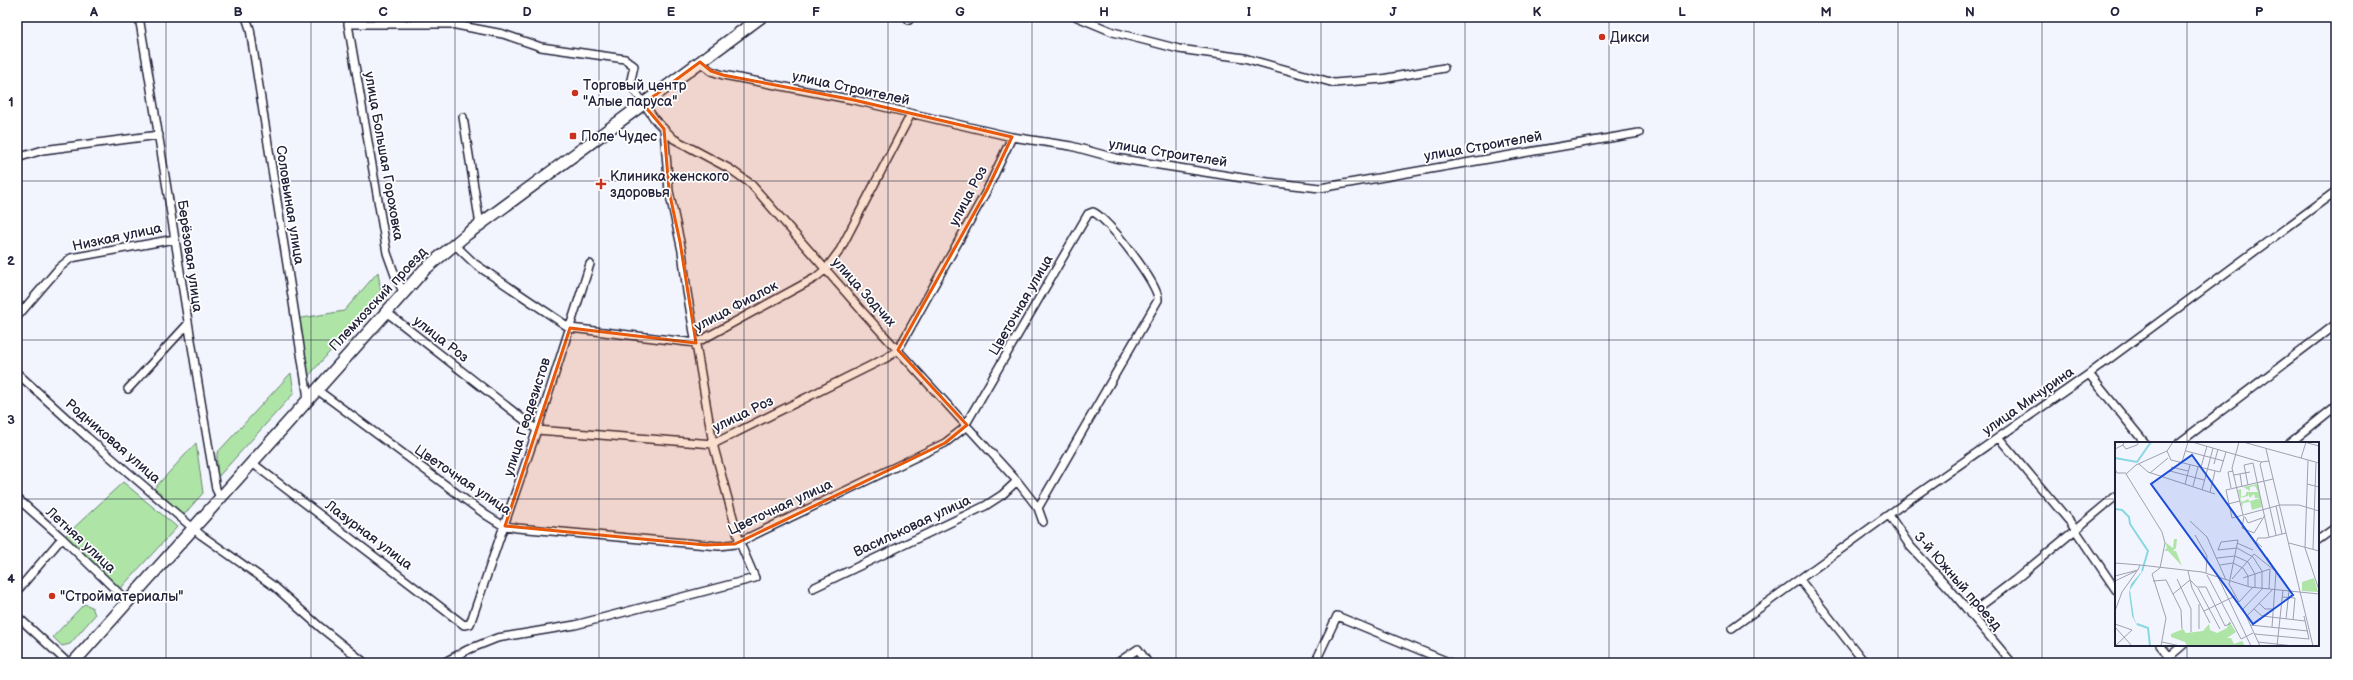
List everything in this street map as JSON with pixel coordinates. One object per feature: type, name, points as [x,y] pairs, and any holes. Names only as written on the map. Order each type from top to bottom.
[{"type":"main road","name":"Племхозский проезд","points":[[73,663],[403,291],[454,244],[762,17]]},
{"type":"street","name":"Берёзовая улица","points":[[139,17],[159,135],[187,325],[216,489],[220,497]]},
{"type":"street","name":"Соловьиная улица","points":[[246,17],[251,37],[308,398]]},
{"type":"street","points":[[1077,17],[1113,32],[1179,49],[1244,58],[1334,83],[1382,79],[1444,68]]},
{"type":"street","name":"улица Большая Гороховка","points":[[403,291],[396,278],[387,253],[348,24],[451,21]]},
{"type":"street","name":"улица Зодчих","points":[[451,21],[503,34],[541,47],[625,59],[634,66],[630,84],[643,104],[664,129],[683,145],[724,166],[747,181],[1017,481],[1038,508],[1043,522]]},
{"type":"street","name":"улица Строителей","points":[[700,62],[710,71],[723,75],[854,100],[911,114],[958,123],[1012,137],[1071,146],[1107,157],[1155,166],[1320,188],[1639,133]]},
{"type":"street","name":"улица Фиалок","points":[[454,244],[475,264],[570,328],[696,343],[788,294],[826,269],[840,250],[911,114]]},
{"type":"street","points":[[464,117],[480,225]]},
{"type":"street","points":[[443,663],[467,650],[497,638],[570,626],[656,605],[755,578],[740,543],[713,444],[680,242],[669,191],[664,129]]},
{"type":"street","points":[[17,158],[43,150],[159,135]]},
{"type":"street","name":"улица Роз","points":[[385,311],[537,430],[713,444],[886,358],[898,350],[987,190],[1012,137]]},
{"type":"street","name":"улица Мичурина","points":[[1732,628],[2089,374],[2336,191]]},
{"type":"street","name":"Цветочная улица","points":[[316,389],[486,515],[505,526],[527,530],[719,546],[740,543],[945,443],[967,425],[1088,214],[1091,212],[1097,214],[1124,242],[1157,291],[1158,300],[1038,508]]},
{"type":"street","name":"Низкая улица","points":[[17,317],[59,268],[71,258],[175,239]]},
{"type":"street","name":"улица Геодезистов","points":[[472,623],[537,430],[590,264]]},
{"type":"street","points":[[2180,442],[2336,324]]},
{"type":"street","points":[[128,389],[187,325]]},
{"type":"street","name":"Родниковая улица","points":[[17,373],[87,436],[193,527],[275,587],[323,630],[366,663]]},
{"type":"street","points":[[2089,374],[2144,442]]},
{"type":"street","points":[[2291,442],[2336,406]]},
{"type":"street","points":[[1999,438],[2075,530],[2115,589]]},
{"type":"street","name":"Лазурная улица","points":[[251,462],[464,625],[472,623]]},
{"type":"street","name":"Васильковая улица","points":[[813,588],[985,506],[1002,495],[1017,481]]},
{"type":"street","points":[[1970,614],[2015,580],[2115,497]]},
{"type":"street","name":"Летняя улица","points":[[17,498],[62,538],[127,601]]},
{"type":"street","name":"3-й Южный проезд","points":[[1889,515],[1910,546],[2012,663]]},
{"type":"street","points":[[2319,539],[2336,526]]},
{"type":"street","points":[[17,591],[62,538]]},
{"type":"street","points":[[1800,580],[1865,663]]},
{"type":"street","points":[[17,616],[68,663]]},
{"type":"street","points":[[1315,663],[1337,616],[1451,663]]},
{"type":"street","points":[[2161,646],[2169,656]]},
{"type":"street","points":[[2162,663],[2182,646]]},
{"type":"street","points":[[1117,663],[1138,649],[1148,663]]},
{"type":"highlighted area","points":[[700,62],[711,71],[723,75],[854,100],[1012,137],[987,190],[898,350],[967,425],[945,443],[735,544],[705,545],[505,526],[570,328],[696,343],[680,242],[669,191],[664,129],[643,104]]},
{"type":"green space","points":[[378,272],[381,293],[306,379],[296,319],[344,311]]},
{"type":"green space","points":[[291,373],[294,393],[217,478],[217,453]]},
{"type":"green space","points":[[196,443],[203,493],[181,518],[151,492]]},
{"type":"green space","points":[[123,482],[177,527],[119,590],[64,537]]},
{"type":"green space","points":[[84,604],[92,607],[95,615],[70,644],[62,646],[53,637]]},
{"type":"place","name":"Дикси","points":[[1602,37]]},
{"type":"place","name":"Торговый центр \"Алые паруса\"","points":[[575,93]]},
{"type":"place","name":"Поле Чудес","points":[[573,136]]},
{"type":"place","name":"Клиника женского здоровья","points":[[601,184]]},
{"type":"place","name":"\"Стройматериалы\"","points":[[52,596]]}]
